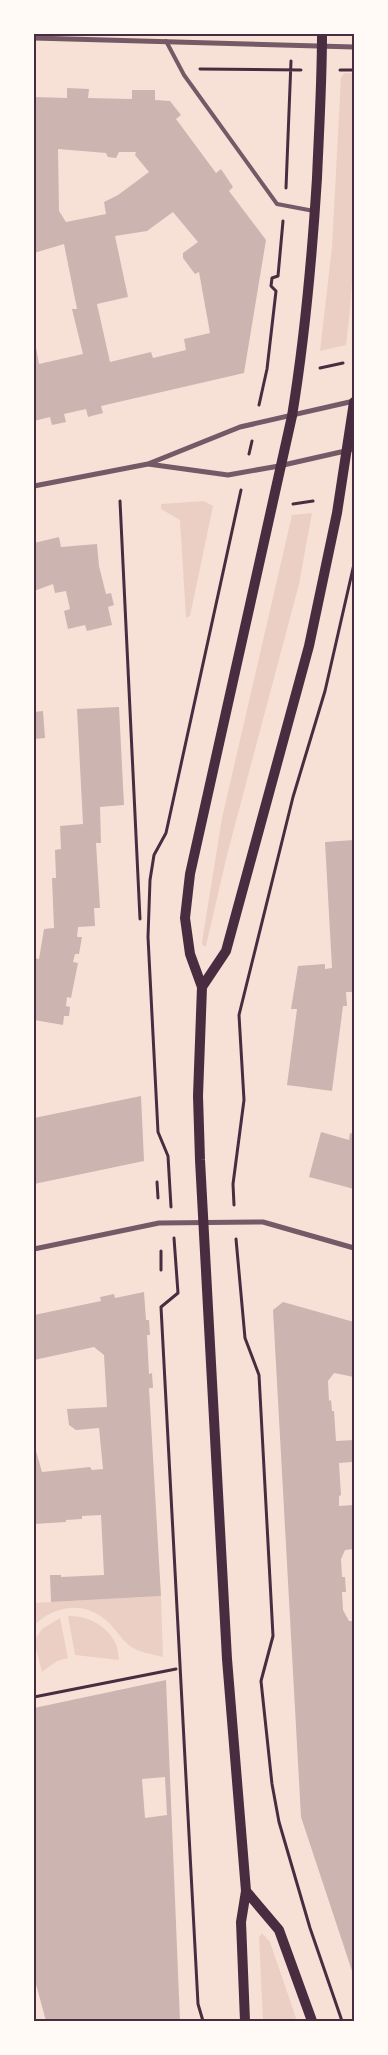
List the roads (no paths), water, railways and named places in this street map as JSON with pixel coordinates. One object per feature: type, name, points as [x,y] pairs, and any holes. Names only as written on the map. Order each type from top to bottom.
[{"type":"main road","points":[[244,2021],[241,1922],[246,1891],[227,1659],[198,1096],[202,987],[190,954],[185,918],[190,874],[279,466],[292,416],[303,354],[315,212],[322,34]]},
{"type":"main road","points":[[202,987],[226,950],[298,684],[351,450],[354,402]]},
{"type":"main road","points":[[246,1891],[278,1930],[312,2021]]},
{"type":"street","points":[[165,34],[166,41]]},
{"type":"street","points":[[34,38],[354,47]]},
{"type":"street","points":[[34,486],[148,464],[240,427],[354,402]]},
{"type":"street","points":[[148,464],[228,475],[351,450]]},
{"type":"street","points":[[34,1249],[159,1223],[262,1222],[354,1248]]},
{"type":"lane","points":[[166,41],[179,66],[276,204],[315,212]]}]
